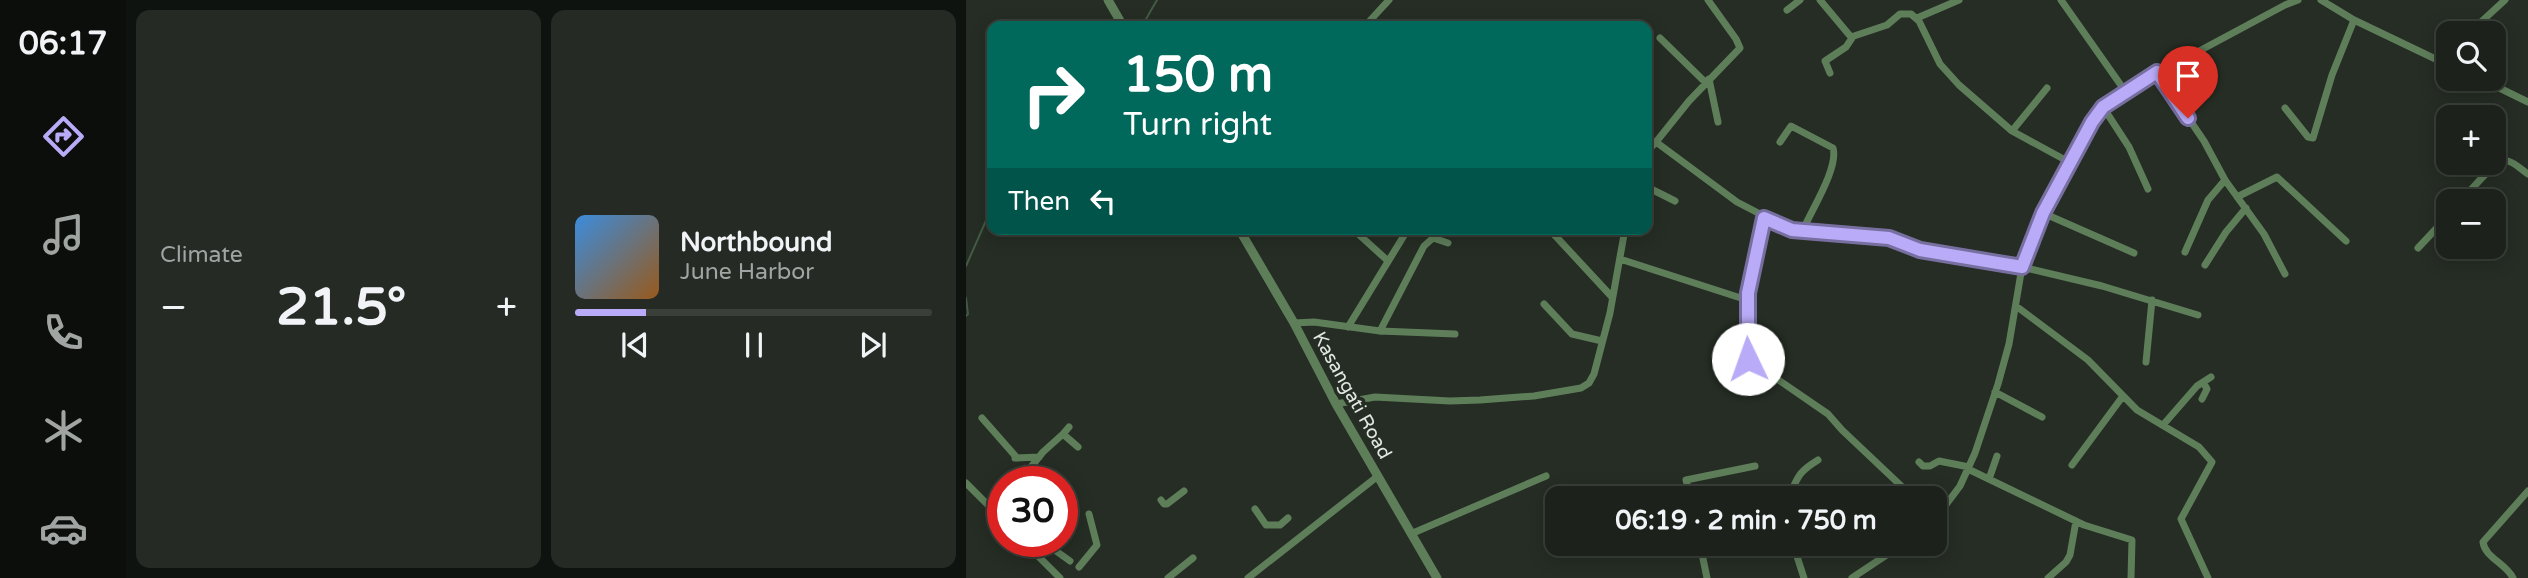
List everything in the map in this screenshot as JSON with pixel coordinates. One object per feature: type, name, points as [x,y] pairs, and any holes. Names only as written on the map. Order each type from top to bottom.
[{"type":"street","points":[[1108,0],[1120,21]]},
{"type":"street","points":[[1370,21],[1389,0]]},
{"type":"street","points":[[1652,146],[1671,121],[1740,46],[1708,0]]},
{"type":"street","points":[[1787,10],[1800,0]]},
{"type":"street","points":[[1820,0],[1852,38]]},
{"type":"street","points":[[1917,18],[1959,0]]},
{"type":"street","points":[[2061,0],[2125,91]]},
{"type":"street","points":[[1947,503],[1960,486],[1968,468],[1995,392],[2016,306],[2022,267],[2043,213],[2069,162],[2103,107],[2157,72],[2298,0]]},
{"type":"street","points":[[2321,0],[2354,20],[2436,59]]},
{"type":"street","points":[[2482,21],[2505,0]]},
{"type":"street","points":[[1830,73],[1825,61],[1846,47],[1852,38],[1887,25],[1905,13],[1917,18],[1940,64],[1959,85],[2012,131],[2069,162]]},
{"type":"street","points":[[2285,108],[2304,134],[2313,138],[2332,75],[2354,20]]},
{"type":"street","points":[[1660,38],[1707,81],[1718,122]]},
{"type":"street","points":[[2157,72],[2204,141],[2225,180],[2264,234],[2285,274]]},
{"type":"street","points":[[2012,131],[2047,88]]},
{"type":"street","points":[[2506,91],[2528,102]]},
{"type":"street","points":[[2103,107],[2129,147],[2148,189]]},
{"type":"street","points":[[1780,142],[1791,126],[1833,148],[1836,157],[1833,169],[1803,230]]},
{"type":"street","points":[[1656,142],[1703,178],[1764,218],[1787,228],[1889,238],[1920,250],[2022,267],[2152,300],[2197,315]]},
{"type":"street","points":[[2472,189],[2502,161],[2509,162],[2528,174]]},
{"type":"street","points":[[2237,197],[2277,177],[2346,241]]},
{"type":"street","points":[[2185,252],[2208,200],[2225,180]]},
{"type":"street","points":[[1652,190],[1675,201]]},
{"type":"street","points":[[2205,265],[2246,208]]},
{"type":"street","points":[[2043,213],[2134,253]]},
{"type":"street","points":[[1764,218],[1749,279],[1748,359],[1828,414],[1901,486]]},
{"type":"street","points":[[2418,248],[2436,229]]},
{"type":"street","name":"Kasangati Road","points":[[1243,235],[1437,578]]},
{"type":"street","points":[[1359,235],[1388,261]]},
{"type":"street","points":[[1348,327],[1404,235]]},
{"type":"street","points":[[1554,235],[1612,298]]},
{"type":"street","points":[[1336,404],[1376,397],[1450,401],[1493,399],[1534,396],[1581,388],[1589,383],[1594,374],[1624,235]]},
{"type":"street","points":[[1380,331],[1424,246],[1433,238],[1448,243]]},
{"type":"street","points":[[1620,259],[1747,300]]},
{"type":"street","points":[[2146,362],[2152,300]]},
{"type":"street","points":[[1544,304],[1572,334],[1602,341]]},
{"type":"street","points":[[2016,306],[2088,360],[2137,410],[2199,447],[2212,462],[2181,519],[2208,578]]},
{"type":"street","points":[[1294,323],[1380,331],[1455,334]]},
{"type":"street","points":[[2163,425],[2203,382],[2211,377]]},
{"type":"street","points":[[2202,399],[2207,389],[2203,382]]},
{"type":"street","points":[[1995,392],[2042,416]]},
{"type":"street","points":[[2072,465],[2123,396]]},
{"type":"street","points":[[982,418],[1015,458],[1039,457]]},
{"type":"street","points":[[1032,466],[1069,427]]},
{"type":"street","points":[[1063,434],[1078,447]]},
{"type":"street","points":[[1989,480],[1997,456]]},
{"type":"street","points":[[1795,486],[1799,473],[1818,460]]},
{"type":"street","points":[[1919,461],[1923,466],[1939,461],[1968,468],[2076,521],[2132,540],[2131,578]]},
{"type":"street","points":[[1687,486],[1686,480],[1755,466]]},
{"type":"street","points":[[1248,578],[1378,476]]},
{"type":"street","points":[[1413,533],[1546,476]]},
{"type":"street","points":[[966,483],[987,504]]},
{"type":"street","points":[[1161,500],[1167,504],[1184,491]]},
{"type":"street","points":[[2513,578],[2506,568],[2487,553],[2483,542],[2528,491]]},
{"type":"street","points":[[1255,509],[1266,524],[1280,525],[1288,518]]},
{"type":"street","points":[[1079,566],[1097,545],[1089,514]]},
{"type":"street","points":[[2048,578],[2070,555],[2076,521]]},
{"type":"street","points":[[1702,556],[1707,578]]},
{"type":"street","points":[[1797,556],[1804,578]]},
{"type":"street","points":[[1852,578],[1885,556]]},
{"type":"street","points":[[1039,557],[1060,578]]},
{"type":"street","points":[[1064,557],[1070,561]]},
{"type":"street","points":[[1168,578],[1193,558]]},
{"type":"waterway","points":[[1145,21],[1157,0]]},
{"type":"waterway","points":[[966,266],[987,218]]},
{"type":"waterway","points":[[966,298],[966,316]]},
{"type":"route","points":[[1748,359],[1746,309],[1749,279],[1764,218],[1792,230],[1897,239],[1920,250],[2022,267],[2043,213],[2069,162],[2103,107],[2157,72],[2188,118]]}]
